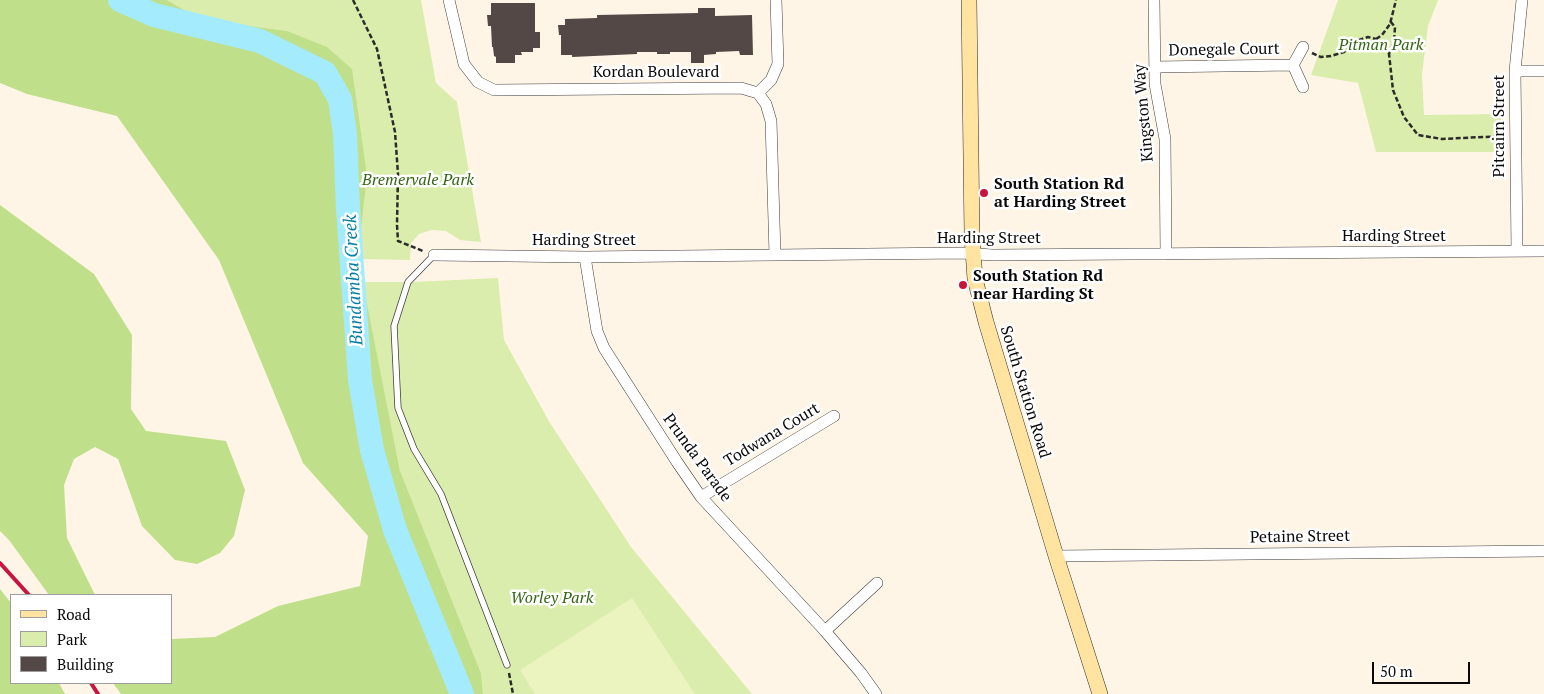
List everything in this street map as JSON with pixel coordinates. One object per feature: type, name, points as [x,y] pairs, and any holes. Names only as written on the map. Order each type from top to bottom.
[{"type":"main road","name":"South Station Road","points":[[968,0],[975,279],[986,322],[1056,556],[1100,694]]},
{"type":"street","name":"Kordan Boulevard","points":[[449,0],[464,64],[478,82],[494,90],[741,88],[758,93]]},
{"type":"street","points":[[774,255],[771,122],[766,104],[758,93],[771,80],[778,64],[776,0]]},
{"type":"street","name":"Kingston Way","points":[[1154,0],[1155,84],[1165,139],[1166,254]]},
{"type":"street","name":"Pitcairn Street","points":[[1517,251],[1515,71],[1522,0]]},
{"type":"street","name":"Donegale Court","points":[[1293,65],[1303,47]]},
{"type":"street","name":"Donegale Court","points":[[1155,67],[1293,65]]},
{"type":"street","name":"Donegale Court","points":[[1293,65],[1303,87]]},
{"type":"street","points":[[1515,71],[1544,71]]},
{"type":"street","name":"Harding Street","points":[[434,255],[585,257],[1544,251]]},
{"type":"street","name":"Prunda Parade","points":[[585,257],[597,331],[604,348],[701,497],[825,631],[862,673],[876,694]]},
{"type":"street","name":"Todwana Court","points":[[701,497],[834,416]]},
{"type":"street","name":"Petaine Street","points":[[1056,556],[1544,550]]},
{"type":"street","points":[[825,631],[877,583]]},
{"type":"lane","points":[[434,255],[408,282],[394,326],[398,408],[414,449],[441,494],[507,665]]},
{"type":"path","points":[[353,0],[377,49],[395,132],[398,174],[398,241],[434,255]]},
{"type":"path","points":[[1376,39],[1382,35],[1390,21],[1396,0]]},
{"type":"path","points":[[1389,54],[1394,42],[1395,27],[1390,21]]},
{"type":"path","points":[[1293,65],[1307,52],[1331,56],[1344,52],[1356,41],[1368,38],[1376,39],[1384,44],[1389,54],[1393,90],[1404,117],[1418,135],[1442,139],[1498,135],[1515,138]]},
{"type":"path","points":[[507,665],[513,694]]},
{"type":"green space","points":[[0,0],[167,0],[200,19],[287,31],[327,47],[352,69],[367,176],[358,259],[400,471],[481,673],[483,694],[121,694],[114,684],[172,684],[172,639],[215,637],[278,606],[360,586],[368,536],[303,463],[219,260],[117,116],[27,94],[0,83]]},
{"type":"green space","name":"Bremervale Park","points":[[167,0],[421,0],[436,83],[457,102],[481,242],[460,240],[446,231],[432,230],[419,234],[411,243],[410,260],[358,259],[367,176],[287,31],[200,19]]},
{"type":"green space","name":"Pitman Park","points":[[1338,0],[1438,0],[1428,26],[1422,74],[1424,115],[1501,114],[1502,152],[1376,152],[1358,83],[1311,75]]},
{"type":"green space","points":[[0,205],[94,274],[132,335],[131,409],[146,431],[226,441],[245,490],[234,536],[220,553],[197,564],[175,560],[142,526],[118,459],[95,447],[74,459],[64,485],[67,538],[95,594],[48,594],[9,540],[0,531]]},
{"type":"green space","name":"Worley Park","points":[[498,278],[504,340],[550,423],[631,547],[752,694],[483,694],[481,673],[400,472],[362,282]]},
{"type":"green space","points":[[0,589],[10,602],[10,684],[60,684],[65,694],[0,694]]},
{"type":"green space","points":[[632,598],[695,694],[535,694],[520,670]]},
{"type":"building","points":[[491,3],[535,3],[535,32],[540,32],[540,48],[533,48],[533,52],[521,52],[522,55],[515,55],[515,63],[496,63],[492,47],[491,26],[488,26],[487,15],[491,15]]},
{"type":"building","points":[[698,8],[715,8],[715,16],[752,15],[753,55],[740,55],[739,51],[716,52],[716,54],[704,55],[704,63],[691,63],[691,52],[657,54],[657,52],[637,52],[637,54],[572,57],[572,55],[561,55],[561,35],[559,35],[558,25],[565,25],[565,19],[597,18],[597,15],[698,13]]},
{"type":"waterway","name":"Bundamba Creek","points":[[120,0],[154,15],[260,41],[325,73],[340,99],[345,134],[348,208],[360,380],[372,450],[395,530],[462,694]]},
{"type":"railway","points":[[0,563],[28,594]]},
{"type":"railway","points":[[92,684],[98,694]]},
{"type":"place","name":"South Station Rd at Harding Street","points":[[984,193]]},
{"type":"place","name":"South Station Rd near Harding St","points":[[963,285]]}]
